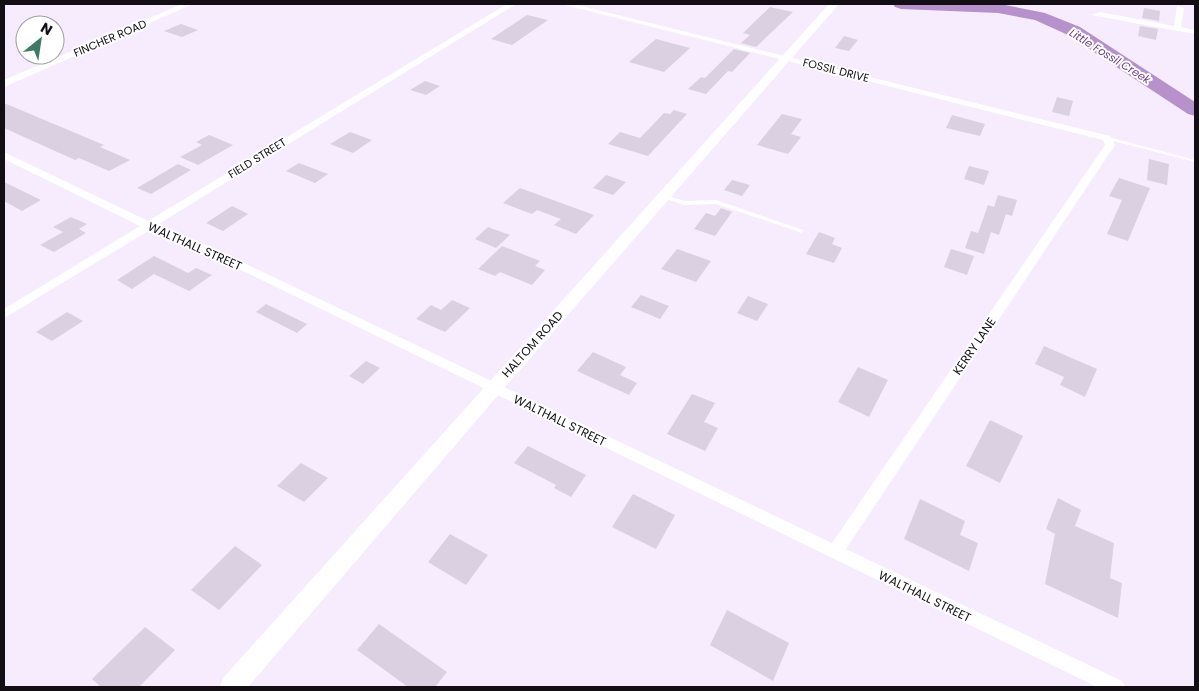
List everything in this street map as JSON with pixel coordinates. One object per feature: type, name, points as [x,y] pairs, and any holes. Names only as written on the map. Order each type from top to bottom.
[{"type":"main road","name":"HALTOM ROAD","points":[[232,687],[493,388],[830,8]]},
{"type":"street","name":"FINCHER ROAD","points":[[4,84],[189,4]]},
{"type":"street","name":"FIELD STREET","points":[[4,314],[512,4]]},
{"type":"street","name":"FOSSIL DRIVE","points":[[564,4],[1107,138]]},
{"type":"street","points":[[1177,28],[1180,8]]},
{"type":"street","points":[[1095,15],[1100,14],[1195,32]]},
{"type":"street","name":"KERRY LANE","points":[[835,552],[1110,145],[1107,138]]},
{"type":"street","name":"WALTHALL STREET","points":[[4,155],[149,226],[202,247],[1113,686]]},
{"type":"lane","points":[[1107,138],[1195,161]]},
{"type":"lane","points":[[664,196],[685,203],[716,202],[802,231]]},
{"type":"building","points":[[770,7],[793,12],[756,47],[741,43],[750,35],[743,33]]},
{"type":"building","points":[[1144,8],[1160,11],[1159,21],[1142,18]]},
{"type":"building","points":[[527,15],[548,20],[512,45],[491,39]]},
{"type":"building","points":[[181,24],[198,30],[182,37],[164,31]]},
{"type":"building","points":[[1140,26],[1158,29],[1156,40],[1138,36]]},
{"type":"building","points":[[844,36],[858,40],[849,51],[835,48]]},
{"type":"building","points":[[656,39],[690,48],[664,72],[629,62]]},
{"type":"building","points":[[734,49],[750,53],[732,72],[728,71],[706,94],[688,89],[701,77],[705,78]]},
{"type":"building","points":[[425,81],[440,86],[426,95],[410,90]]},
{"type":"building","points":[[1057,97],[1073,101],[1069,116],[1052,112]]},
{"type":"building","points":[[4,103],[104,145],[100,147],[130,160],[109,171],[79,158],[75,160],[4,128]]},
{"type":"building","points":[[674,110],[687,114],[648,156],[608,144],[620,132],[640,138],[664,113],[670,114]]},
{"type":"building","points":[[782,114],[802,119],[791,134],[801,137],[788,154],[757,145]]},
{"type":"building","points":[[952,115],[985,124],[980,136],[946,128]]},
{"type":"building","points":[[350,132],[372,140],[353,153],[330,144]]},
{"type":"building","points":[[209,135],[233,145],[198,165],[180,157],[202,145],[196,142]]},
{"type":"building","points":[[1149,159],[1169,164],[1167,185],[1147,180]]},
{"type":"building","points":[[299,163],[328,174],[315,183],[286,171]]},
{"type":"building","points":[[178,164],[191,170],[151,194],[137,188]]},
{"type":"building","points":[[969,166],[989,171],[984,185],[964,179]]},
{"type":"building","points":[[606,175],[626,182],[613,195],[593,188]]},
{"type":"building","points":[[1119,178],[1150,188],[1128,241],[1107,234],[1122,200],[1109,196]]},
{"type":"building","points":[[732,180],[750,185],[742,196],[724,190]]},
{"type":"building","points":[[4,182],[41,200],[22,211],[4,201]]},
{"type":"building","points":[[520,188],[594,215],[576,234],[554,225],[561,219],[537,210],[532,214],[503,203]]},
{"type":"building","points":[[998,195],[1017,200],[1012,216],[1006,214],[999,235],[991,232],[984,254],[965,248],[971,231],[978,233],[988,205],[994,207]]},
{"type":"building","points":[[232,206],[248,214],[223,231],[206,223]]},
{"type":"building","points":[[721,208],[732,212],[715,236],[694,229],[706,213],[715,216]]},
{"type":"building","points":[[71,217],[87,224],[79,229],[86,233],[54,252],[40,245],[63,232],[53,227]]},
{"type":"building","points":[[488,227],[510,235],[496,248],[475,239]]},
{"type":"building","points":[[819,232],[835,238],[832,244],[842,248],[834,263],[806,254]]},
{"type":"building","points":[[502,246],[540,261],[535,266],[545,270],[532,285],[500,272],[495,276],[478,269]]},
{"type":"building","points":[[677,249],[711,261],[696,282],[661,269]]},
{"type":"building","points":[[951,249],[974,256],[967,275],[944,267]]},
{"type":"building","points":[[154,256],[188,273],[196,268],[212,275],[189,291],[154,274],[132,289],[117,280]]},
{"type":"building","points":[[641,295],[669,306],[660,319],[631,307]]},
{"type":"building","points":[[748,296],[768,304],[757,321],[737,313]]},
{"type":"building","points":[[452,300],[470,308],[445,332],[416,319],[431,305],[441,310]]},
{"type":"building","points":[[266,304],[307,324],[297,333],[256,312]]},
{"type":"building","points":[[67,312],[83,321],[52,341],[36,332]]},
{"type":"building","points":[[1044,346],[1097,369],[1085,397],[1060,385],[1064,377],[1035,364]]},
{"type":"building","points":[[593,352],[626,367],[620,375],[637,383],[629,395],[577,371]]},
{"type":"building","points":[[366,361],[380,368],[363,384],[349,376]]},
{"type":"building","points":[[858,367],[888,380],[869,417],[838,402]]},
{"type":"building","points":[[692,394],[715,403],[704,422],[718,428],[705,451],[667,434]]},
{"type":"building","points":[[990,420],[1023,436],[1000,483],[966,466]]},
{"type":"building","points":[[528,446],[586,475],[571,497],[554,488],[556,485],[514,463]]},
{"type":"building","points":[[301,463],[328,478],[304,502],[277,486]]},
{"type":"building","points":[[633,494],[675,515],[656,549],[612,527]]},
{"type":"building","points":[[1058,498],[1081,510],[1075,526],[1114,543],[1110,578],[1122,583],[1118,618],[1045,584],[1055,534],[1046,529]]},
{"type":"building","points":[[920,499],[965,521],[960,535],[978,543],[969,571],[904,539]]},
{"type":"building","points":[[450,534],[488,555],[466,585],[428,562]]},
{"type":"building","points":[[235,546],[262,565],[219,610],[191,590]]},
{"type":"building","points":[[727,610],[789,643],[773,681],[710,645]]},
{"type":"building","points":[[379,624],[447,672],[435,687],[408,687],[357,650]]},
{"type":"building","points":[[145,627],[175,650],[139,687],[101,687],[92,679]]},
{"type":"waterway","name":"Little Fossil Creek","points":[[901,4],[998,8],[1039,16],[1074,31],[1195,110]]}]
